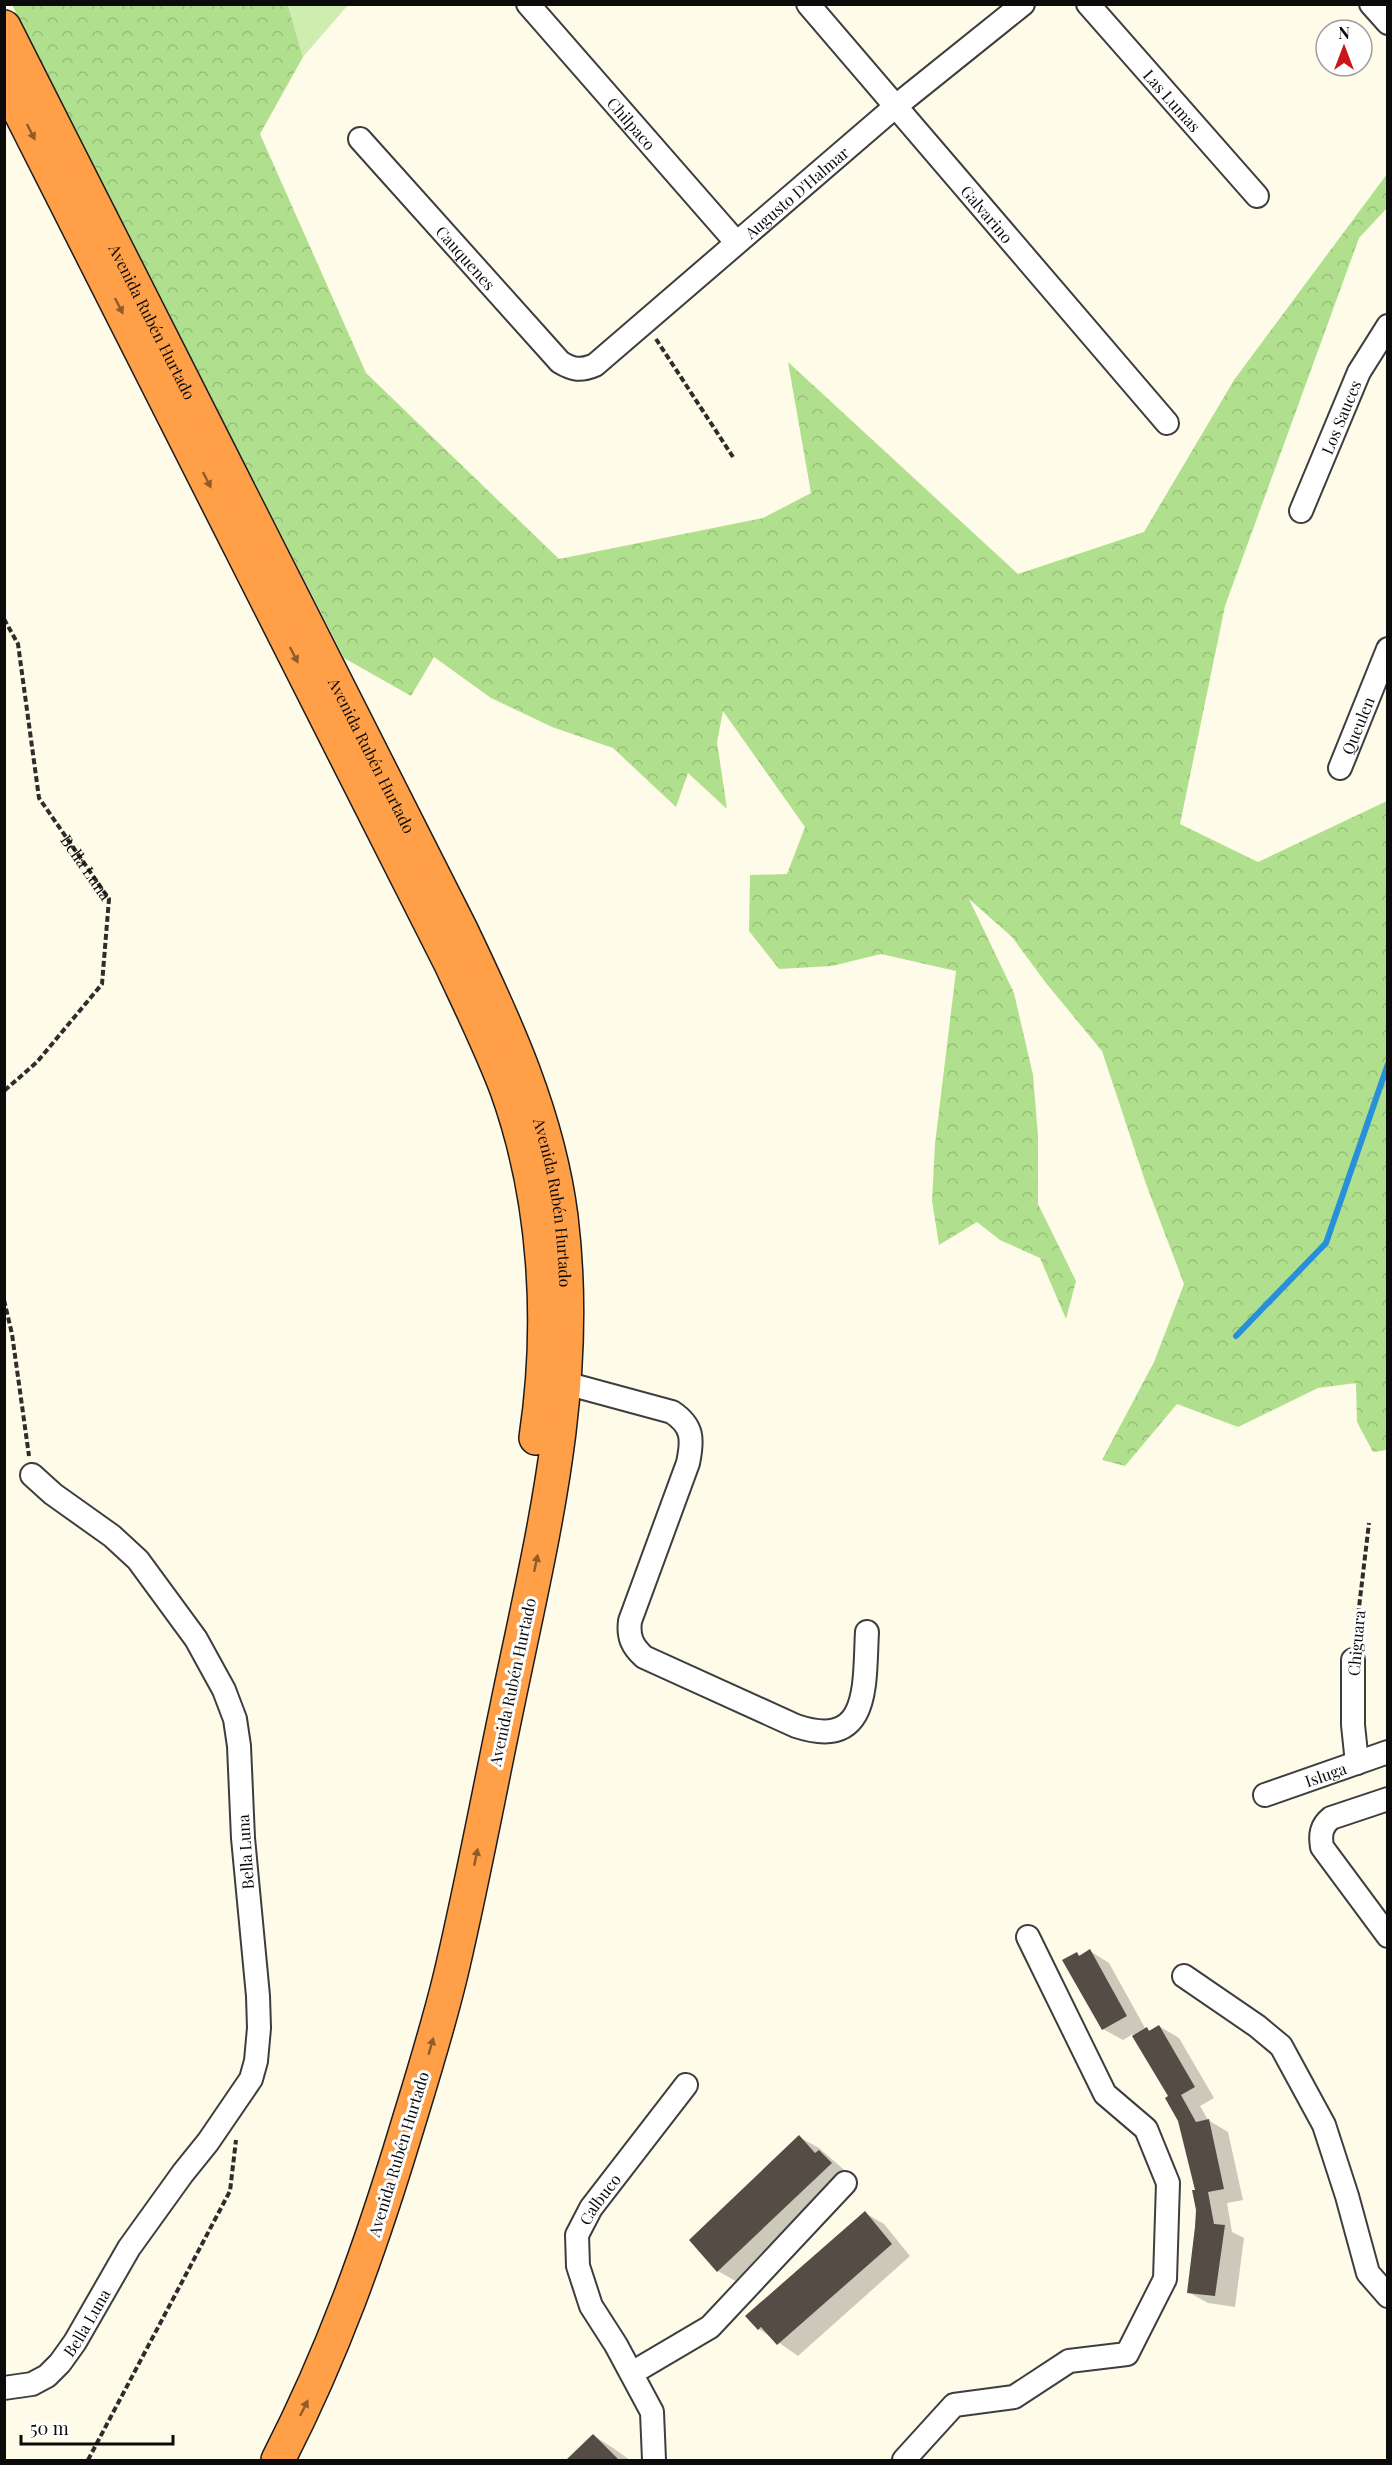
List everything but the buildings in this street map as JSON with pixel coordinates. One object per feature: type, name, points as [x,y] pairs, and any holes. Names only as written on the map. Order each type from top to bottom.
[{"type":"highway","name":"Avenida Rubén Hurtado","points":[[4,27],[462,932],[521,1062],[543,1125],[561,1216],[567,1312],[565,1383],[559,1441],[546,1516],[446,1993],[358,2280],[317,2382],[278,2460]]},
{"type":"highway","name":"Avenida Rubén Hurtado","points":[[4,80],[472,1010],[514,1111],[530,1182],[541,1256],[544,1311],[543,1366],[532,1466],[428,1974],[401,2074],[338,2271],[299,2370],[255,2460]]},
{"type":"street","name":"Chilpaco","points":[[528,4],[736,242]]},
{"type":"street","name":"Galvarino","points":[[808,4],[1167,423]]},
{"type":"street","name":"Las Lumas","points":[[1088,4],[1257,196]]},
{"type":"street","points":[[1371,4],[1388,23]]},
{"type":"street","name":"Augusto D'Halmar","points":[[576,370],[594,365],[896,106],[1019,6]]},
{"type":"street","name":"Cauquenes","points":[[360,139],[560,362],[576,370]]},
{"type":"street","name":"Los Sauces","points":[[1301,511],[1359,372],[1388,326]]},
{"type":"street","name":"Queulen","points":[[1340,768],[1388,649]]},
{"type":"street","points":[[565,1383],[672,1412],[683,1419],[688,1428],[691,1440],[688,1463],[630,1621],[630,1639],[644,1657],[796,1726],[826,1733],[840,1730],[851,1723],[857,1712],[864,1679],[867,1632]]},
{"type":"street","name":"Bella Luna","points":[[4,2388],[32,2384],[46,2376],[75,2342],[129,2248],[208,2142],[251,2079],[256,2061],[259,2028],[243,1838],[239,1746],[235,1719],[224,1690],[215,1669],[196,1639],[138,1560],[112,1536],[53,1494],[32,1474]]},
{"type":"street","name":"Chiguara","points":[[1353,1660],[1353,1725],[1357,1763]]},
{"type":"street","name":"Isluga","points":[[1265,1795],[1388,1752]]},
{"type":"street","points":[[1388,1799],[1331,1818],[1324,1823],[1322,1830],[1322,1847],[1388,1936]]},
{"type":"street","points":[[904,2460],[954,2405],[1014,2397],[1069,2361],[1127,2354],[1165,2279],[1168,2183],[1146,2129],[1105,2094],[1028,1937]]},
{"type":"street","points":[[1184,1976],[1257,2026],[1281,2046],[1324,2125],[1347,2196],[1368,2273],[1388,2296]]},
{"type":"street","name":"Calbuco","points":[[654,2460],[652,2412],[632,2373],[591,2306],[578,2266],[578,2235],[591,2208],[686,2085]]},
{"type":"street","points":[[632,2373],[710,2327],[846,2183]]},
{"type":"path","points":[[644,321],[733,457]]},
{"type":"path","name":"Bella Luna","points":[[4,619],[18,644],[39,798],[109,899],[102,984],[37,1062],[4,1090]]},
{"type":"path","points":[[4,1300],[12,1334],[32,1474]]},
{"type":"path","name":"Chiguara","points":[[1353,1660],[1369,1523]]},
{"type":"path","points":[[88,2460],[230,2192],[236,2139]]},
{"type":"green space","points":[[288,4],[348,5],[303,57]]},
{"type":"green space","points":[[12,5],[288,5],[303,57],[260,134],[366,373],[559,559],[763,518],[811,493],[788,362],[1018,574],[1144,532],[1234,380],[1387,174],[1387,208],[1359,238],[1225,606],[1180,824],[1258,862],[1387,801],[1387,1450],[1373,1452],[1357,1422],[1356,1383],[1318,1388],[1238,1427],[1177,1404],[1125,1466],[1102,1460],[1154,1362],[1184,1284],[1146,1184],[1102,1051],[1046,983],[1012,937],[969,899],[1014,993],[1033,1075],[1038,1136],[1038,1204],[1076,1281],[1066,1319],[1040,1258],[1000,1240],[977,1222],[939,1245],[932,1201],[935,1144],[956,971],[881,954],[832,966],[779,969],[749,931],[750,875],[787,874],[805,827],[723,711],[717,742],[727,809],[688,773],[676,807],[613,748],[552,727],[491,698],[434,657],[411,696],[344,658]]},
{"type":"waterway","points":[[1236,1336],[1326,1243],[1388,1064]]}]
